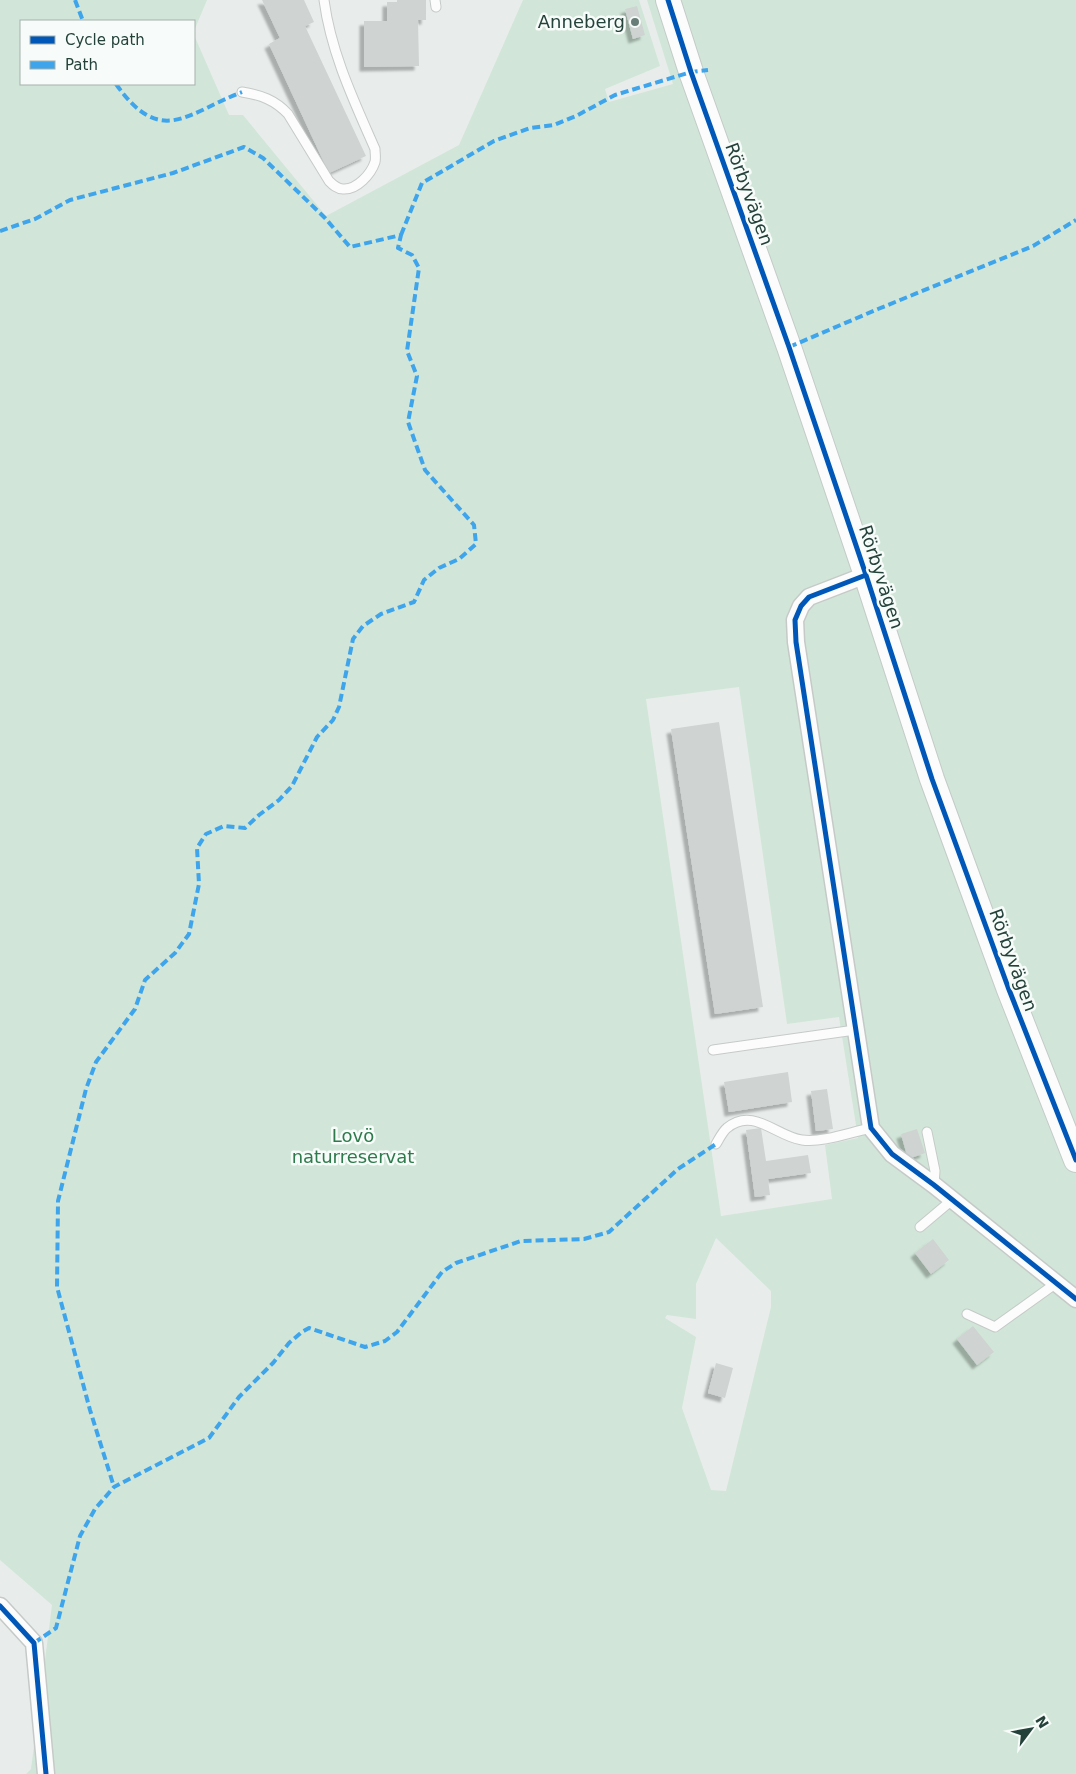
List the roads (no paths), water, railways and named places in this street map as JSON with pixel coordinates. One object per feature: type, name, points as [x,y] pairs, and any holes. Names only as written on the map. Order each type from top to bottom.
[{"type":"street","name":"Rörbyvägen","points":[[668,0],[691,72],[789,347],[935,788],[1008,987],[1076,1160]]},
{"type":"street","points":[[866,575],[809,597],[801,606],[796,620],[798,652],[871,1128],[892,1154],[934,1185],[1076,1299]]},
{"type":"street","points":[[0,1606],[34,1643],[46,1774]]},
{"type":"lane","points":[[242,92],[268,98],[280,105],[288,114],[328,181],[336,187],[344,190],[357,185],[364,179],[375,160],[375,149],[339,63],[330,36],[324,0]]},
{"type":"lane","points":[[713,1050],[855,1030]]},
{"type":"lane","points":[[716,1144],[727,1128],[744,1120],[760,1122],[802,1140],[818,1140],[871,1128]]},
{"type":"lane","points":[[927,1132],[935,1171],[934,1185]]},
{"type":"lane","points":[[920,1227],[952,1200]]},
{"type":"lane","points":[[967,1314],[995,1327],[1055,1284]]},
{"type":"place","name":"Anneberg","points":[[635,22]]},
{"type":"park label","name":"Lovö naturreservat","points":[[353,1146]]}]
